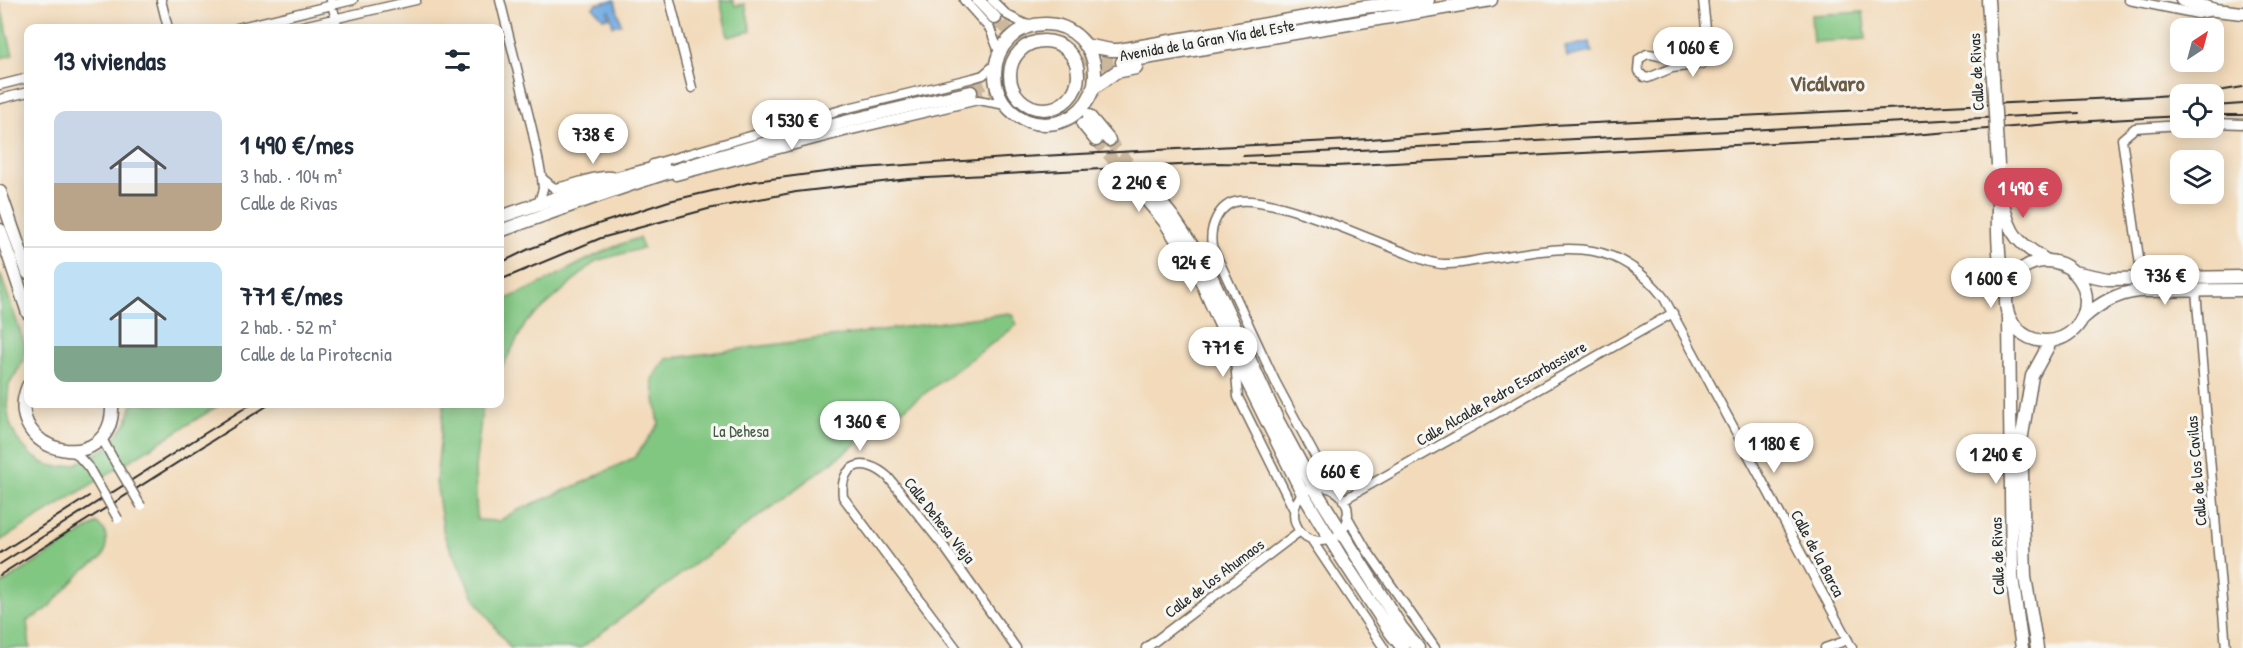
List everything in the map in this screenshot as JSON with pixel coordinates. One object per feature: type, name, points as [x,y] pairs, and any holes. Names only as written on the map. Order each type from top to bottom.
[{"type":"main road","points":[[978,0],[995,18]]},
{"type":"main road","name":"Avenida de la Gran Vía del Este","points":[[1085,45],[1119,50],[1363,7],[1426,0]]},
{"type":"main road","name":"Avenida de la Gran Vía del Este","points":[[1388,3],[1320,22],[1122,60],[1316,28],[1367,22],[1491,0]]},
{"type":"main road","name":"Calle de Rivas","points":[[1988,0],[2003,206],[2012,232],[2022,246],[2047,261]]},
{"type":"main road","points":[[2182,0],[2215,10],[2243,13]]},
{"type":"main road","name":"Avenida de la Gran Vía del Este","points":[[1092,89],[1109,76],[1122,71],[1313,37],[1367,22]]},
{"type":"main road","points":[[1044,25],[1062,28],[1074,34],[1085,45],[1094,65],[1095,79],[1087,101],[1079,111],[1051,124],[1024,119],[1011,97],[1011,82],[1006,62],[1012,37],[1031,27],[1044,25]]},
{"type":"main road","points":[[1006,62],[1028,41],[1055,43],[1078,58],[1073,95],[1046,108],[1035,107],[1011,97]]},
{"type":"main road","points":[[504,217],[607,186],[676,170],[772,142],[970,90]]},
{"type":"main road","points":[[1086,120],[1103,140]]},
{"type":"main road","name":"Calle de Rivas","points":[[1999,172],[2001,279],[2006,295]]},
{"type":"main road","points":[[1402,648],[1390,633],[1302,494],[1234,355],[1198,274],[1141,185],[1178,224],[1208,269],[1278,421],[1314,488],[1401,627],[1418,648]]},
{"type":"main road","points":[[504,229],[607,186]]},
{"type":"main road","points":[[0,192],[24,261]]},
{"type":"main road","points":[[0,230],[24,301]]},
{"type":"main road","points":[[2243,277],[2108,279],[2073,272],[2061,264],[2047,261],[2033,263],[2020,270],[2011,281],[2006,295],[2006,307],[2009,319],[2026,337],[2038,341],[2051,341],[2070,334],[2097,305],[2126,292],[2243,290]]},
{"type":"main road","points":[[2073,272],[2085,292],[2086,303],[2083,318]]},
{"type":"main road","name":"Calle de Rivas","points":[[2009,319],[2012,577],[2022,648]]},
{"type":"main road","name":"Calle de Rivas","points":[[2037,648],[2025,577],[2020,441],[2032,376],[2051,341]]},
{"type":"main road","points":[[24,401],[26,422],[35,437],[49,447],[65,451],[74,451],[88,446],[101,437],[113,408]]},
{"type":"street","points":[[161,0],[167,24]]},
{"type":"street","points":[[252,24],[332,2],[353,0]]},
{"type":"street","points":[[313,24],[416,0]]},
{"type":"street","points":[[500,0],[542,178],[543,189],[538,205]]},
{"type":"street","points":[[670,0],[692,88]]},
{"type":"street","points":[[607,186],[619,176],[673,157],[848,108],[973,78],[1006,62],[990,29],[964,0]]},
{"type":"street","points":[[992,0],[1007,15],[1031,27]]},
{"type":"street","points":[[1703,0],[1709,57],[1702,64],[1672,68],[1648,78],[1638,71],[1639,59],[1647,54],[1685,61],[1702,55],[1707,50]]},
{"type":"street","points":[[2129,0],[2161,2],[2198,14],[2215,10]]},
{"type":"street","points":[[332,2],[337,24]]},
{"type":"street","points":[[0,85],[24,79]]},
{"type":"street","points":[[0,99],[24,93]]},
{"type":"street","points":[[607,186],[978,100],[1011,97]]},
{"type":"street","points":[[2224,123],[2243,124]]},
{"type":"street","points":[[2142,279],[2122,139],[2135,128],[2170,126]]},
{"type":"street","points":[[542,178],[554,188],[570,186],[605,175],[619,176]]},
{"type":"street","name":"Calle de la Barca","points":[[1343,500],[1333,490],[1275,381],[1212,246],[1210,235],[1217,216],[1237,201],[1251,201],[1294,212],[1443,264],[1559,248],[1585,248],[1610,254],[1644,276],[1664,297],[1673,313],[1850,644]]},
{"type":"street","name":"Calle de los Cavilas","points":[[2196,291],[2226,648]]},
{"type":"street","name":"Calle Alcalde Pedro Escarbassiere","points":[[1343,500],[1673,313]]},
{"type":"street","points":[[1234,355],[1238,398],[1294,511],[1295,521],[1300,531],[1311,539],[1384,648]]},
{"type":"street","points":[[101,437],[141,506]]},
{"type":"street","points":[[74,451],[89,468],[118,519]]},
{"type":"street","name":"Calle Dehesa Vieja","points":[[956,648],[843,497],[844,477],[851,468],[867,464],[879,469],[888,477],[945,548],[1016,648]]},
{"type":"street","points":[[1294,511],[1302,494],[1314,488],[1324,487],[1333,490]]},
{"type":"street","points":[[1343,500],[1347,516],[1372,558],[1435,648]]},
{"type":"street","points":[[1311,539],[1320,541],[1330,539],[1342,531],[1347,516]]},
{"type":"street","name":"Calle de los Ahumaos","points":[[1146,648],[1300,531]]},
{"type":"street","points":[[1825,648],[1850,644]]},
{"type":"green space","points":[[720,0],[733,0],[735,6],[745,4],[751,31],[728,37]]},
{"type":"green space","points":[[0,4],[13,55],[0,58]]},
{"type":"green space","points":[[1863,12],[1866,39],[1813,42],[1811,15]]},
{"type":"green space","points":[[639,238],[643,248],[596,261],[526,323],[504,364],[504,299],[535,287],[621,244]]},
{"type":"green space","points":[[0,273],[24,342],[24,360],[9,385],[7,406],[10,424],[17,439],[31,455],[45,464],[59,467],[76,464],[107,448],[127,422],[131,408],[215,408],[0,541]]},
{"type":"green space","name":"La Dehesa","points":[[1009,313],[1017,325],[581,648],[510,648],[475,599],[444,535],[436,481],[444,408],[482,408],[475,468],[477,520],[499,521],[516,511],[635,457],[659,424],[652,379],[666,359]]},
{"type":"green space","points":[[97,523],[105,531],[106,549],[102,558],[84,570],[45,611],[27,621],[30,648],[0,648],[0,585]]},
{"type":"water","points":[[615,0],[621,24],[613,26],[610,11],[608,11],[609,18],[603,18],[593,7],[596,4]]},
{"type":"water","points":[[1590,42],[1592,52],[1567,57],[1565,47]]},
{"type":"tunnel","points":[[995,18],[1010,52]]},
{"type":"tunnel","points":[[1002,25],[1022,40]]},
{"type":"tunnel","points":[[1083,59],[1122,59]]},
{"type":"tunnel","points":[[1087,77],[1118,63]]},
{"type":"tunnel","points":[[973,87],[989,82],[1004,72]]},
{"type":"tunnel","points":[[971,92],[1010,93]]},
{"type":"tunnel","points":[[1077,103],[1089,116]]},
{"type":"tunnel","points":[[1068,110],[1083,124]]},
{"type":"tunnel","points":[[1096,140],[1135,186]]},
{"type":"tunnel","points":[[1109,140],[1146,184]]},
{"type":"railway","points":[[504,261],[529,249],[669,201],[755,181],[848,169],[1021,157],[1370,139],[1553,125],[2157,96],[2243,87]]},
{"type":"railway","points":[[2224,105],[2243,104]]},
{"type":"railway","points":[[1243,156],[2079,113]]},
{"type":"railway","points":[[2224,115],[2243,115]]},
{"type":"railway","points":[[504,278],[601,238],[708,209],[796,192],[908,179],[1218,163],[1336,166],[1887,137],[2170,117]]},
{"type":"railway","points":[[0,564],[245,408]]},
{"type":"railway","points":[[0,575],[264,408]]},
{"type":"railway","points":[[0,553],[89,496]]},
{"type":"district","name":"Vicálvaro","points":[[1827,83]]}]
